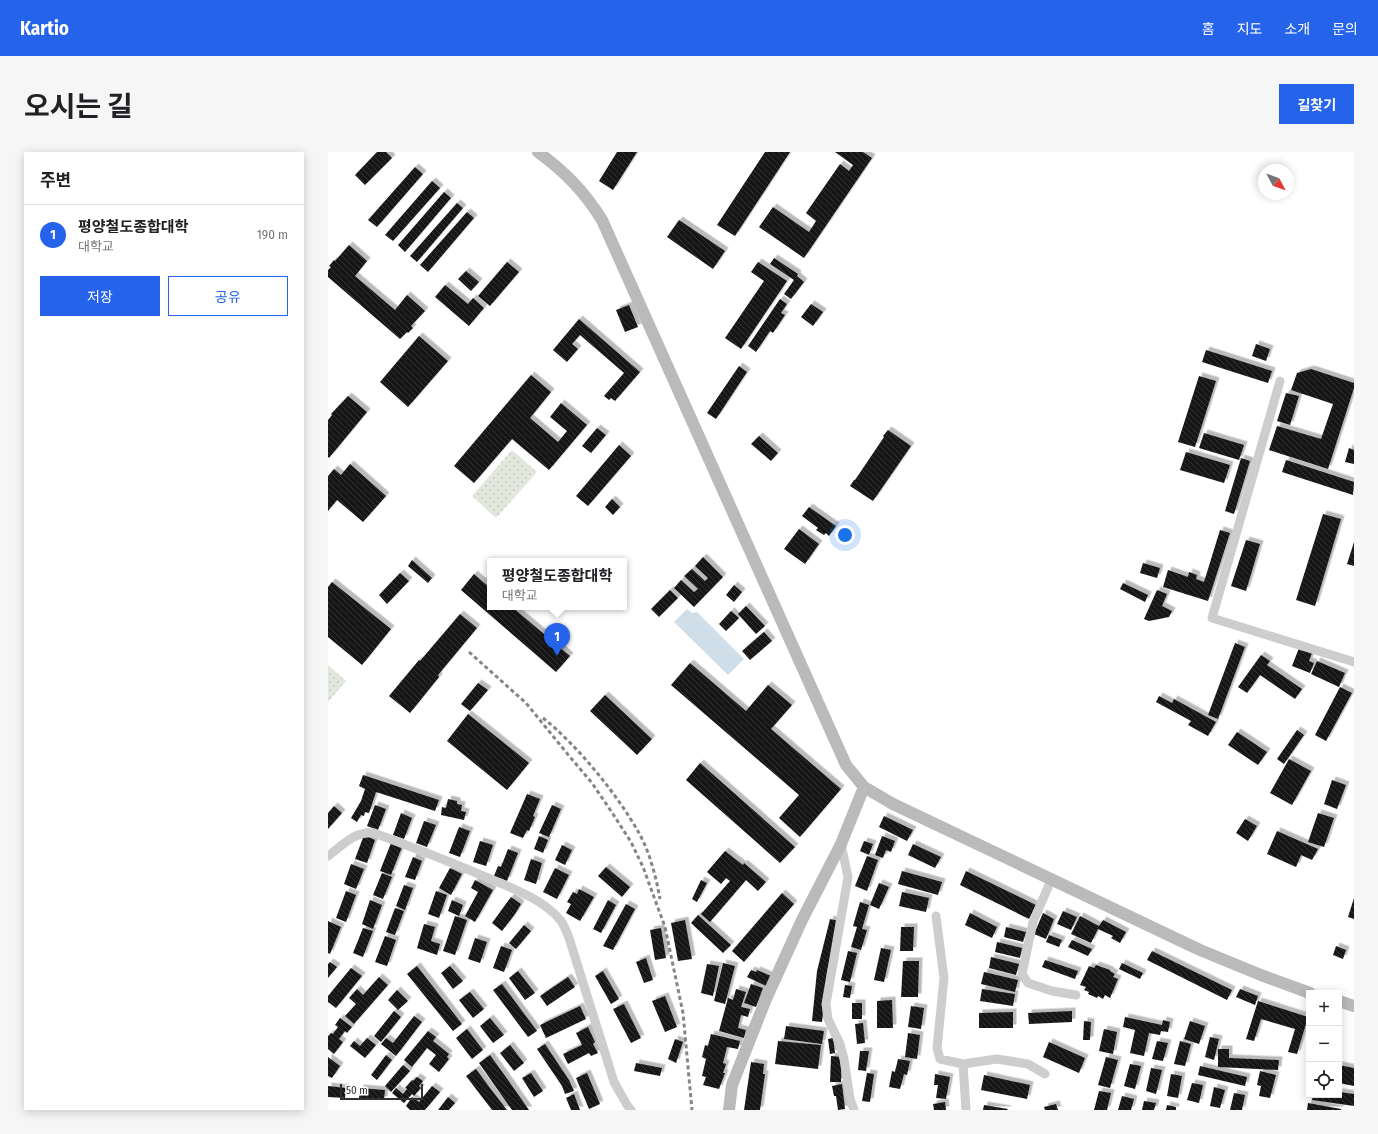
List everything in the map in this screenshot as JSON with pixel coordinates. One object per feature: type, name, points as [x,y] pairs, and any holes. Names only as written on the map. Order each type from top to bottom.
[{"type":"street","points":[[538,152],[571,180],[590,201],[602,220],[846,765],[864,787],[893,804],[1052,878],[1200,950],[1306,992]]},
{"type":"street","points":[[1280,381],[1212,618],[1354,662]]},
{"type":"street","points":[[729,1110],[732,1085],[766,999],[802,920],[841,844],[864,787]]},
{"type":"street","points":[[328,856],[357,835],[367,832],[374,833],[445,859],[509,887],[536,899],[552,912],[562,921],[570,941],[614,1082],[631,1110]]},
{"type":"street","points":[[841,844],[848,877],[826,1004],[828,1019],[840,1044],[844,1059],[850,1099],[854,1110]]},
{"type":"street","points":[[1052,878],[1032,922],[1022,974],[1028,983],[1052,991],[1076,995]]},
{"type":"street","points":[[936,916],[944,978],[937,1048],[940,1058],[963,1064],[997,1060],[1028,1064],[1045,1074]]},
{"type":"street","points":[[1342,1003],[1354,1006]]},
{"type":"street","points":[[963,1064],[966,1110]]},
{"type":"shaded area","points":[[512,450],[537,472],[496,518],[472,496]]},
{"type":"shaded area","points":[[687,609],[692,613],[697,612],[744,659],[728,675],[674,622]]},
{"type":"shaded area","points":[[328,665],[346,681],[328,702]]},
{"type":"building","points":[[377,152],[386,152],[392,158],[365,185],[355,175]]},
{"type":"building","points":[[617,152],[637,152],[613,190],[599,181]]},
{"type":"building","points":[[765,152],[790,152],[735,236],[717,225]]},
{"type":"building","points":[[835,152],[863,152],[872,158],[804,258],[759,227],[773,207],[809,232],[816,221],[806,213],[840,164],[849,171],[853,165]]},
{"type":"building","points":[[415,167],[423,174],[377,227],[368,220]]},
{"type":"building","points":[[432,181],[440,188],[393,241],[385,235]]},
{"type":"building","points":[[444,192],[451,198],[405,252],[398,245]]},
{"type":"building","points":[[457,203],[463,208],[417,262],[410,256]]},
{"type":"building","points":[[467,212],[474,218],[428,272],[420,265]]},
{"type":"building","points":[[679,220],[725,251],[713,269],[667,237]]},
{"type":"building","points":[[349,245],[367,261],[355,276],[395,310],[407,295],[425,311],[411,326],[413,328],[400,339],[328,277],[328,270],[331,267],[329,266]]},
{"type":"building","points":[[774,258],[798,274],[797,276],[804,282],[791,299],[784,294],[794,280],[770,264]]},
{"type":"building","points":[[507,262],[519,272],[490,306],[478,296]]},
{"type":"building","points":[[758,262],[787,281],[741,349],[725,338],[764,281],[751,272]]},
{"type":"building","points":[[466,271],[479,282],[471,291],[458,279]]},
{"type":"building","points":[[445,285],[468,304],[473,298],[484,308],[469,326],[435,297]]},
{"type":"building","points":[[780,299],[787,304],[781,313],[785,315],[773,333],[770,331],[756,352],[748,346]]},
{"type":"building","points":[[811,304],[823,312],[813,326],[801,317]]},
{"type":"building","points":[[629,305],[638,327],[625,332],[616,310]]},
{"type":"building","points":[[579,319],[640,372],[615,401],[611,398],[609,400],[604,396],[624,373],[580,335],[572,344],[578,349],[567,362],[553,350]]},
{"type":"building","points":[[419,336],[448,361],[408,407],[380,382]]},
{"type":"building","points":[[1256,344],[1270,349],[1266,361],[1252,356]]},
{"type":"building","points":[[1206,350],[1272,371],[1268,383],[1202,362]]},
{"type":"building","points":[[739,366],[747,372],[716,419],[707,413]]},
{"type":"building","points":[[1311,369],[1354,383],[1354,388],[1328,469],[1269,450],[1277,426],[1321,439],[1333,404],[1291,390],[1297,373]]},
{"type":"building","points":[[531,375],[551,392],[530,418],[558,442],[567,431],[550,417],[561,403],[587,425],[549,470],[512,439],[474,483],[454,466]]},
{"type":"building","points":[[1199,376],[1216,381],[1195,447],[1178,442]]},
{"type":"building","points":[[1286,393],[1299,396],[1290,425],[1277,421]]},
{"type":"building","points":[[348,396],[367,412],[329,458],[328,420],[332,415],[331,414]]},
{"type":"building","points":[[597,428],[606,435],[591,453],[582,446]]},
{"type":"building","points":[[888,430],[911,446],[873,501],[850,486]]},
{"type":"building","points":[[1204,433],[1244,445],[1239,460],[1199,448]]},
{"type":"building","points":[[759,436],[778,453],[771,461],[751,444]]},
{"type":"building","points":[[619,445],[631,456],[588,506],[576,496]]},
{"type":"building","points":[[1349,448],[1354,450],[1354,464],[1345,462]]},
{"type":"building","points":[[1186,452],[1230,465],[1224,483],[1180,470]]},
{"type":"building","points":[[1241,458],[1250,461],[1234,514],[1225,511]]},
{"type":"building","points":[[1286,460],[1354,482],[1353,495],[1282,472]]},
{"type":"building","points":[[350,464],[386,496],[363,522],[337,500],[328,511],[328,476],[334,469],[341,475]]},
{"type":"building","points":[[612,499],[620,507],[613,515],[605,507]]},
{"type":"building","points":[[809,507],[836,526],[829,536],[826,533],[824,535],[816,530],[818,528],[802,516]]},
{"type":"building","points":[[1323,514],[1341,519],[1315,606],[1296,600]]},
{"type":"building","points":[[799,529],[819,544],[805,564],[784,549]]},
{"type":"building","points":[[1220,530],[1230,533],[1208,601],[1163,587],[1168,570],[1188,577],[1189,572],[1197,575],[1196,579],[1204,582]]},
{"type":"building","points":[[1246,540],[1260,544],[1246,591],[1231,586]]},
{"type":"building","points":[[1354,542],[1354,566],[1347,564]]},
{"type":"building","points":[[703,557],[723,577],[694,607],[674,588],[681,580],[694,592],[698,589],[684,576],[692,569],[705,581],[708,578],[695,566]]},
{"type":"building","points":[[412,560],[432,578],[428,583],[408,566]]},
{"type":"building","points":[[1143,563],[1160,568],[1157,578],[1140,573]]},
{"type":"building","points":[[400,573],[409,581],[387,604],[379,595]]},
{"type":"building","points":[[474,574],[487,585],[487,610],[516,610],[570,656],[556,672],[461,590]]},
{"type":"building","points":[[332,582],[391,629],[362,665],[328,637],[328,587]]},
{"type":"building","points":[[1123,583],[1148,595],[1145,602],[1120,589]]},
{"type":"building","points":[[734,585],[742,592],[734,602],[726,595]]},
{"type":"building","points":[[670,590],[678,598],[659,617],[651,609]]},
{"type":"building","points":[[1157,590],[1167,594],[1162,606],[1172,611],[1169,617],[1149,621],[1144,619]]},
{"type":"building","points":[[746,606],[765,626],[756,634],[738,614]]},
{"type":"building","points":[[731,611],[739,618],[726,631],[719,624]]},
{"type":"building","points":[[460,614],[477,628],[438,675],[439,677],[410,713],[389,696]]},
{"type":"building","points":[[764,632],[772,641],[750,660],[742,651]]},
{"type":"building","points":[[1235,643],[1245,647],[1218,719],[1208,715]]},
{"type":"building","points":[[1299,648],[1312,653],[1309,661],[1314,663],[1310,673],[1292,666]]},
{"type":"building","points":[[1261,655],[1270,661],[1267,665],[1302,689],[1295,699],[1260,675],[1247,693],[1238,687]]},
{"type":"building","points":[[1317,661],[1345,673],[1339,687],[1311,674]]},
{"type":"building","points":[[690,663],[746,711],[768,685],[792,705],[771,729],[841,789],[800,837],[779,818],[799,795],[671,685]]},
{"type":"building","points":[[478,683],[488,690],[470,711],[461,704]]},
{"type":"building","points":[[1340,687],[1352,693],[1326,741],[1315,735]]},
{"type":"building","points":[[605,695],[652,739],[637,755],[590,711]]},
{"type":"building","points":[[1159,696],[1172,703],[1174,699],[1216,722],[1208,736],[1188,725],[1191,721],[1156,702]]},
{"type":"building","points":[[468,714],[529,763],[507,790],[447,741]]},
{"type":"building","points":[[1297,730],[1304,735],[1284,764],[1277,759]]},
{"type":"building","points":[[1237,732],[1267,752],[1258,765],[1228,745]]},
{"type":"building","points":[[1289,759],[1311,771],[1292,805],[1270,793]]},
{"type":"building","points":[[700,763],[795,847],[780,863],[686,780]]},
{"type":"building","points":[[363,775],[439,800],[435,811],[376,792],[369,813],[365,812],[364,816],[361,815],[357,822],[351,818],[361,801],[365,789],[359,786]]},
{"type":"building","points":[[1332,780],[1346,785],[1337,809],[1324,804]]},
{"type":"building","points":[[527,794],[540,799],[529,831],[527,830],[523,838],[510,833]]},
{"type":"building","points":[[448,799],[457,801],[457,804],[462,805],[461,811],[466,812],[464,820],[441,815],[442,807],[446,808]]},
{"type":"building","points":[[375,805],[386,809],[378,830],[367,826]]},
{"type":"building","points":[[552,805],[561,809],[549,837],[539,833]]},
{"type":"building","points":[[334,806],[342,813],[328,829],[328,813]]},
{"type":"building","points":[[401,813],[412,818],[404,839],[393,835]]},
{"type":"building","points":[[1318,813],[1334,818],[1324,847],[1308,842]]},
{"type":"building","points":[[884,816],[913,830],[907,841],[879,827]]},
{"type":"building","points":[[1245,819],[1257,826],[1248,841],[1236,833]]},
{"type":"building","points":[[424,821],[436,825],[427,847],[416,843]]},
{"type":"building","points":[[459,827],[470,831],[460,857],[449,853]]},
{"type":"building","points":[[1277,831],[1318,849],[1312,860],[1301,855],[1296,867],[1267,854]]},
{"type":"building","points":[[364,835],[375,840],[367,863],[355,859]]},
{"type":"building","points":[[539,836],[548,840],[543,853],[534,849]]},
{"type":"building","points":[[882,836],[895,841],[891,852],[886,850],[883,858],[875,855]]},
{"type":"building","points":[[480,841],[493,845],[486,866],[473,862]]},
{"type":"building","points":[[864,841],[873,844],[869,855],[860,851]]},
{"type":"building","points":[[391,843],[402,847],[391,875],[380,871]]},
{"type":"building","points":[[913,844],[941,857],[935,868],[908,855]]},
{"type":"building","points":[[562,845],[572,850],[565,865],[555,860]]},
{"type":"building","points":[[508,849],[518,853],[507,881],[494,876],[498,866],[501,867]]},
{"type":"building","points":[[725,851],[743,865],[744,863],[766,882],[758,891],[746,880],[710,922],[701,914],[730,881],[726,878],[721,884],[707,872]]},
{"type":"building","points":[[867,856],[878,860],[867,891],[855,886]]},
{"type":"building","points":[[413,857],[422,861],[415,880],[405,877]]},
{"type":"building","points":[[531,859],[542,863],[536,884],[524,880]]},
{"type":"building","points":[[351,864],[364,869],[356,889],[344,884]]},
{"type":"building","points":[[606,867],[630,887],[622,897],[598,876]]},
{"type":"building","points":[[450,868],[462,874],[451,895],[439,888]]},
{"type":"building","points":[[555,868],[569,875],[557,899],[543,892]]},
{"type":"building","points":[[902,871],[942,882],[938,895],[898,884]]},
{"type":"building","points":[[966,871],[1036,905],[1029,919],[960,885]]},
{"type":"building","points":[[382,873],[392,877],[383,899],[373,895]]},
{"type":"building","points":[[475,880],[493,890],[475,922],[465,916],[478,892],[471,888]]},
{"type":"building","points":[[701,880],[707,883],[697,902],[692,899]]},
{"type":"building","points":[[879,883],[889,887],[879,909],[870,905]]},
{"type":"building","points":[[404,885],[413,888],[405,910],[396,906]]},
{"type":"building","points":[[579,889],[594,897],[580,921],[566,913],[571,904],[567,902],[573,892],[577,894]]},
{"type":"building","points":[[346,891],[356,895],[346,922],[336,918]]},
{"type":"building","points":[[436,891],[447,895],[439,918],[428,914]]},
{"type":"building","points":[[902,892],[929,898],[926,912],[899,906]]},
{"type":"building","points":[[782,893],[794,904],[744,962],[732,951]]},
{"type":"building","points":[[511,897],[521,904],[502,931],[492,923]]},
{"type":"building","points":[[1354,898],[1354,919],[1348,917]]},
{"type":"building","points":[[370,900],[382,905],[373,929],[362,924]]},
{"type":"building","points":[[452,900],[463,905],[459,916],[448,911]]},
{"type":"building","points":[[608,900],[616,905],[601,933],[593,929]]},
{"type":"building","points":[[860,902],[869,905],[862,929],[867,930],[861,950],[851,947],[857,927],[853,926]]},
{"type":"building","points":[[626,904],[635,909],[613,950],[603,946]]},
{"type":"building","points":[[395,908],[404,911],[395,935],[386,932]]},
{"type":"building","points":[[1063,911],[1077,917],[1071,930],[1057,924]]},
{"type":"building","points":[[970,913],[997,927],[992,938],[965,925]]},
{"type":"building","points":[[1043,913],[1054,919],[1046,939],[1034,934]]},
{"type":"building","points":[[698,915],[731,945],[723,953],[691,923]]},
{"type":"building","points":[[455,916],[467,920],[455,955],[443,951]]},
{"type":"building","points":[[1080,916],[1099,926],[1103,920],[1126,932],[1120,943],[1111,938],[1113,936],[1098,929],[1091,943],[1071,934]]},
{"type":"building","points":[[830,919],[839,921],[827,972],[822,1022],[812,1021],[817,971]]},
{"type":"building","points":[[685,920],[692,959],[678,961],[671,923]]},
{"type":"building","points":[[328,921],[341,927],[330,954],[328,953]]},
{"type":"building","points":[[424,924],[435,927],[431,941],[440,944],[437,955],[417,948]]},
{"type":"building","points":[[524,925],[531,931],[516,949],[509,943]]},
{"type":"building","points":[[901,927],[914,927],[913,951],[900,951]]},
{"type":"building","points":[[1006,927],[1026,932],[1023,942],[1004,937]]},
{"type":"building","points":[[363,928],[373,931],[363,957],[353,953]]},
{"type":"building","points":[[661,928],[666,958],[655,960],[650,930]]},
{"type":"building","points":[[1049,935],[1062,940],[1059,947],[1046,942]]},
{"type":"building","points":[[385,936],[396,940],[387,966],[375,962]]},
{"type":"building","points":[[475,938],[487,942],[480,963],[468,959]]},
{"type":"building","points":[[1072,940],[1092,949],[1088,956],[1068,947]]},
{"type":"building","points":[[997,942],[1022,948],[1020,958],[995,952]]},
{"type":"building","points":[[501,946],[512,950],[504,972],[493,968]]},
{"type":"building","points":[[1336,946],[1346,950],[1343,959],[1333,955]]},
{"type":"building","points":[[881,948],[891,950],[884,982],[874,980]]},
{"type":"building","points":[[848,951],[857,953],[850,982],[841,980]]},
{"type":"building","points":[[1152,951],[1232,990],[1227,1000],[1147,960]]},
{"type":"building","points":[[991,957],[1019,964],[1016,975],[989,968]]},
{"type":"building","points":[[646,958],[653,980],[644,983],[636,962]]},
{"type":"building","points":[[1045,960],[1078,971],[1075,979],[1042,967]]},
{"type":"building","points":[[903,961],[919,961],[918,997],[901,997]]},
{"type":"building","points":[[330,962],[337,967],[328,978],[328,964]]},
{"type":"building","points":[[723,963],[735,966],[725,1004],[714,1001]]},
{"type":"building","points":[[1122,963],[1143,973],[1140,979],[1119,969]]},
{"type":"building","points":[[707,964],[719,966],[713,996],[701,993]]},
{"type":"building","points":[[1096,965],[1110,970],[1115,974],[1113,977],[1118,979],[1110,998],[1105,995],[1103,999],[1098,996],[1097,998],[1088,994],[1089,992],[1084,990],[1086,987],[1080,985],[1089,966],[1094,968]]},
{"type":"building","points":[[417,966],[462,1024],[453,1031],[407,974]]},
{"type":"building","points":[[450,966],[463,981],[453,989],[441,973]]},
{"type":"building","points":[[351,968],[362,976],[336,1008],[328,1002],[328,996]]},
{"type":"building","points":[[751,970],[756,972],[757,970],[771,976],[766,986],[747,977]]},
{"type":"building","points":[[518,971],[535,993],[525,1000],[509,978]]},
{"type":"building","points":[[603,971],[619,999],[611,1004],[595,976]]},
{"type":"building","points":[[984,972],[1018,980],[1015,992],[981,984]]},
{"type":"building","points":[[379,977],[388,985],[354,1024],[345,1016],[356,1004],[349,998],[357,989],[363,995]]},
{"type":"building","points":[[568,977],[575,987],[547,1006],[540,996]]},
{"type":"building","points":[[502,984],[537,1031],[528,1037],[493,990]]},
{"type":"building","points":[[751,984],[763,988],[756,1007],[744,1003]]},
{"type":"building","points":[[845,985],[852,986],[850,998],[843,997]]},
{"type":"building","points":[[736,989],[746,992],[741,1007],[750,1009],[748,1017],[741,1015],[738,1028],[746,1030],[744,1038],[719,1031],[728,998],[733,1000]]},
{"type":"building","points":[[982,989],[1015,994],[1013,1006],[980,1001]]},
{"type":"building","points":[[1240,989],[1258,996],[1255,1005],[1236,997]]},
{"type":"building","points":[[397,990],[408,1001],[398,1010],[388,1000]]},
{"type":"building","points":[[470,992],[484,1009],[473,1018],[459,1000]]},
{"type":"building","points":[[665,996],[677,1027],[665,1032],[652,1001]]},
{"type":"building","points":[[892,1000],[893,1028],[877,1028],[877,1001]]},
{"type":"building","points":[[1258,1001],[1306,1016],[1306,1024],[1297,1054],[1288,1052],[1295,1029],[1261,1019],[1254,1041],[1246,1039]]},
{"type":"building","points":[[852,1003],[862,1003],[862,1019],[852,1019]]},
{"type":"building","points":[[624,1004],[641,1038],[631,1043],[613,1009]]},
{"type":"building","points":[[580,1006],[586,1019],[546,1038],[540,1025]]},
{"type":"building","points":[[911,1006],[924,1008],[921,1029],[908,1027]]},
{"type":"building","points":[[394,1011],[401,1017],[381,1042],[374,1036]]},
{"type":"building","points":[[1072,1011],[1072,1022],[1029,1024],[1028,1013]]},
{"type":"building","points":[[1013,1012],[1013,1028],[979,1028],[979,1013]]},
{"type":"building","points":[[414,1016],[422,1022],[396,1056],[381,1044],[386,1038],[393,1043]]},
{"type":"building","points":[[1125,1017],[1162,1025],[1163,1020],[1170,1022],[1168,1032],[1161,1031],[1160,1035],[1149,1033],[1144,1056],[1130,1053],[1135,1030],[1123,1027]]},
{"type":"building","points":[[340,1018],[352,1027],[347,1033],[345,1031],[339,1039],[343,1042],[334,1054],[328,1049],[328,1036],[331,1033],[333,1034],[338,1027],[335,1025]]},
{"type":"building","points":[[490,1018],[504,1035],[493,1043],[480,1026]]},
{"type":"building","points":[[1084,1021],[1091,1022],[1090,1040],[1083,1040]]},
{"type":"building","points":[[1190,1021],[1205,1026],[1199,1044],[1184,1039]]},
{"type":"building","points":[[863,1023],[865,1043],[857,1044],[855,1024]]},
{"type":"building","points":[[786,1026],[824,1031],[822,1044],[784,1039]]},
{"type":"building","points":[[588,1027],[595,1042],[593,1044],[598,1053],[591,1056],[589,1053],[568,1064],[563,1054],[582,1045],[576,1033]]},
{"type":"building","points":[[467,1029],[483,1050],[472,1059],[456,1038]]},
{"type":"building","points":[[1104,1029],[1117,1032],[1113,1054],[1099,1051]]},
{"type":"building","points":[[428,1031],[436,1037],[433,1041],[449,1054],[447,1057],[449,1059],[439,1072],[429,1064],[436,1055],[427,1048],[412,1067],[404,1060]]},
{"type":"building","points":[[908,1033],[920,1035],[917,1059],[905,1057]]},
{"type":"building","points":[[711,1034],[740,1041],[738,1049],[727,1047],[723,1063],[726,1064],[723,1073],[725,1073],[719,1089],[703,1085],[706,1077],[702,1076],[706,1059],[702,1057],[705,1045],[708,1046]]},
{"type":"building","points":[[1210,1037],[1219,1039],[1214,1060],[1205,1057]]},
{"type":"building","points":[[367,1038],[376,1045],[365,1058],[350,1046],[354,1041],[360,1046]]},
{"type":"building","points":[[833,1038],[835,1053],[830,1054],[828,1039]]},
{"type":"building","points":[[675,1039],[683,1042],[676,1063],[668,1059]]},
{"type":"building","points":[[778,1041],[821,1045],[818,1069],[775,1064]]},
{"type":"building","points":[[1157,1041],[1168,1043],[1163,1061],[1152,1059]]},
{"type":"building","points":[[1180,1041],[1191,1044],[1185,1066],[1174,1064]]},
{"type":"building","points":[[1049,1042],[1085,1058],[1079,1073],[1043,1057]]},
{"type":"building","points":[[545,1044],[569,1080],[574,1091],[565,1094],[562,1086],[537,1049]]},
{"type":"building","points":[[510,1045],[524,1063],[514,1071],[500,1053]]},
{"type":"building","points":[[1218,1049],[1229,1049],[1229,1058],[1279,1060],[1278,1070],[1218,1067]]},
{"type":"building","points":[[860,1051],[869,1051],[866,1071],[858,1070]]},
{"type":"building","points":[[386,1055],[392,1060],[377,1080],[371,1075]]},
{"type":"building","points":[[490,1055],[529,1110],[512,1110],[479,1063]]},
{"type":"building","points":[[831,1056],[842,1057],[841,1082],[830,1082]]},
{"type":"building","points":[[328,1057],[340,1066],[332,1078],[328,1076]]},
{"type":"building","points":[[1106,1057],[1118,1060],[1110,1088],[1098,1085]]},
{"type":"building","points":[[898,1059],[910,1061],[907,1075],[904,1074],[900,1089],[889,1087],[892,1071],[895,1072]]},
{"type":"building","points":[[751,1062],[764,1064],[763,1074],[765,1074],[760,1110],[744,1110]]},
{"type":"building","points":[[636,1063],[662,1068],[660,1076],[634,1071]]},
{"type":"building","points":[[1130,1064],[1141,1066],[1135,1089],[1124,1086]]},
{"type":"building","points":[[403,1065],[410,1071],[391,1092],[385,1086]]},
{"type":"building","points":[[1200,1066],[1247,1077],[1245,1086],[1198,1075]]},
{"type":"building","points":[[1342,1066],[1354,1068],[1354,1086],[1342,1084]]},
{"type":"building","points":[[1151,1068],[1162,1070],[1156,1094],[1146,1091]]},
{"type":"building","points":[[476,1069],[507,1110],[492,1110],[466,1076]]},
{"type":"building","points":[[1260,1071],[1276,1075],[1270,1098],[1259,1096],[1261,1086],[1257,1085]]},
{"type":"building","points":[[531,1073],[543,1091],[534,1097],[522,1078]]},
{"type":"building","points":[[587,1073],[600,1104],[589,1109],[576,1078]]},
{"type":"building","points":[[867,1073],[874,1074],[870,1102],[862,1101]]},
{"type":"building","points":[[935,1074],[950,1077],[946,1099],[936,1098],[938,1085],[934,1085]]},
{"type":"building","points":[[1171,1074],[1182,1076],[1178,1098],[1167,1096]]},
{"type":"building","points":[[984,1075],[1030,1085],[1027,1099],[981,1090]]},
{"type":"building","points":[[417,1077],[423,1081],[419,1086],[421,1088],[414,1096],[412,1094],[404,1103],[392,1093],[396,1088],[403,1094],[407,1089],[405,1088]]},
{"type":"building","points":[[1192,1083],[1203,1085],[1199,1103],[1187,1100]]},
{"type":"building","points":[[842,1084],[845,1109],[838,1110],[836,1096],[834,1096],[832,1086]]},
{"type":"building","points":[[328,1086],[346,1088],[345,1098],[328,1097]]},
{"type":"building","points":[[432,1086],[440,1092],[425,1110],[410,1110],[406,1106],[412,1097],[419,1102]]},
{"type":"building","points":[[1214,1087],[1225,1090],[1220,1108],[1210,1106]]},
{"type":"building","points":[[360,1088],[385,1090],[384,1100],[359,1098]]},
{"type":"building","points":[[1099,1091],[1111,1093],[1107,1110],[1094,1110]]},
{"type":"building","points":[[1342,1092],[1354,1094],[1354,1106],[1312,1100],[1312,1098],[1342,1098]]},
{"type":"building","points":[[1234,1093],[1245,1095],[1242,1110],[1230,1110]]},
{"type":"building","points":[[574,1094],[580,1110],[571,1110],[566,1098]]},
{"type":"building","points":[[1122,1096],[1134,1099],[1131,1110],[1118,1110]]},
{"type":"building","points":[[448,1097],[455,1103],[449,1110],[438,1110]]},
{"type":"building","points":[[1144,1101],[1156,1103],[1154,1110],[1142,1110]]},
{"type":"building","points":[[945,1102],[946,1110],[934,1110],[933,1104]]},
{"type":"building","points":[[1308,1103],[1341,1109],[1341,1110],[1307,1110]]},
{"type":"building","points":[[1056,1104],[1058,1110],[1045,1110],[1044,1107]]},
{"type":"building","points":[[984,1105],[1008,1109],[983,1110]]},
{"type":"building","points":[[1167,1105],[1176,1107],[1176,1110],[1166,1110]]},
{"type":"railway","points":[[469,652],[526,703],[592,783],[631,842],[643,867],[665,927],[683,1013],[692,1110]]},
{"type":"railway","points":[[543,718],[583,756],[596,771],[630,818],[643,841],[649,857],[660,899]]},
{"type":"place","name":"평양철도종합대학","points":[[557,656]]}]
